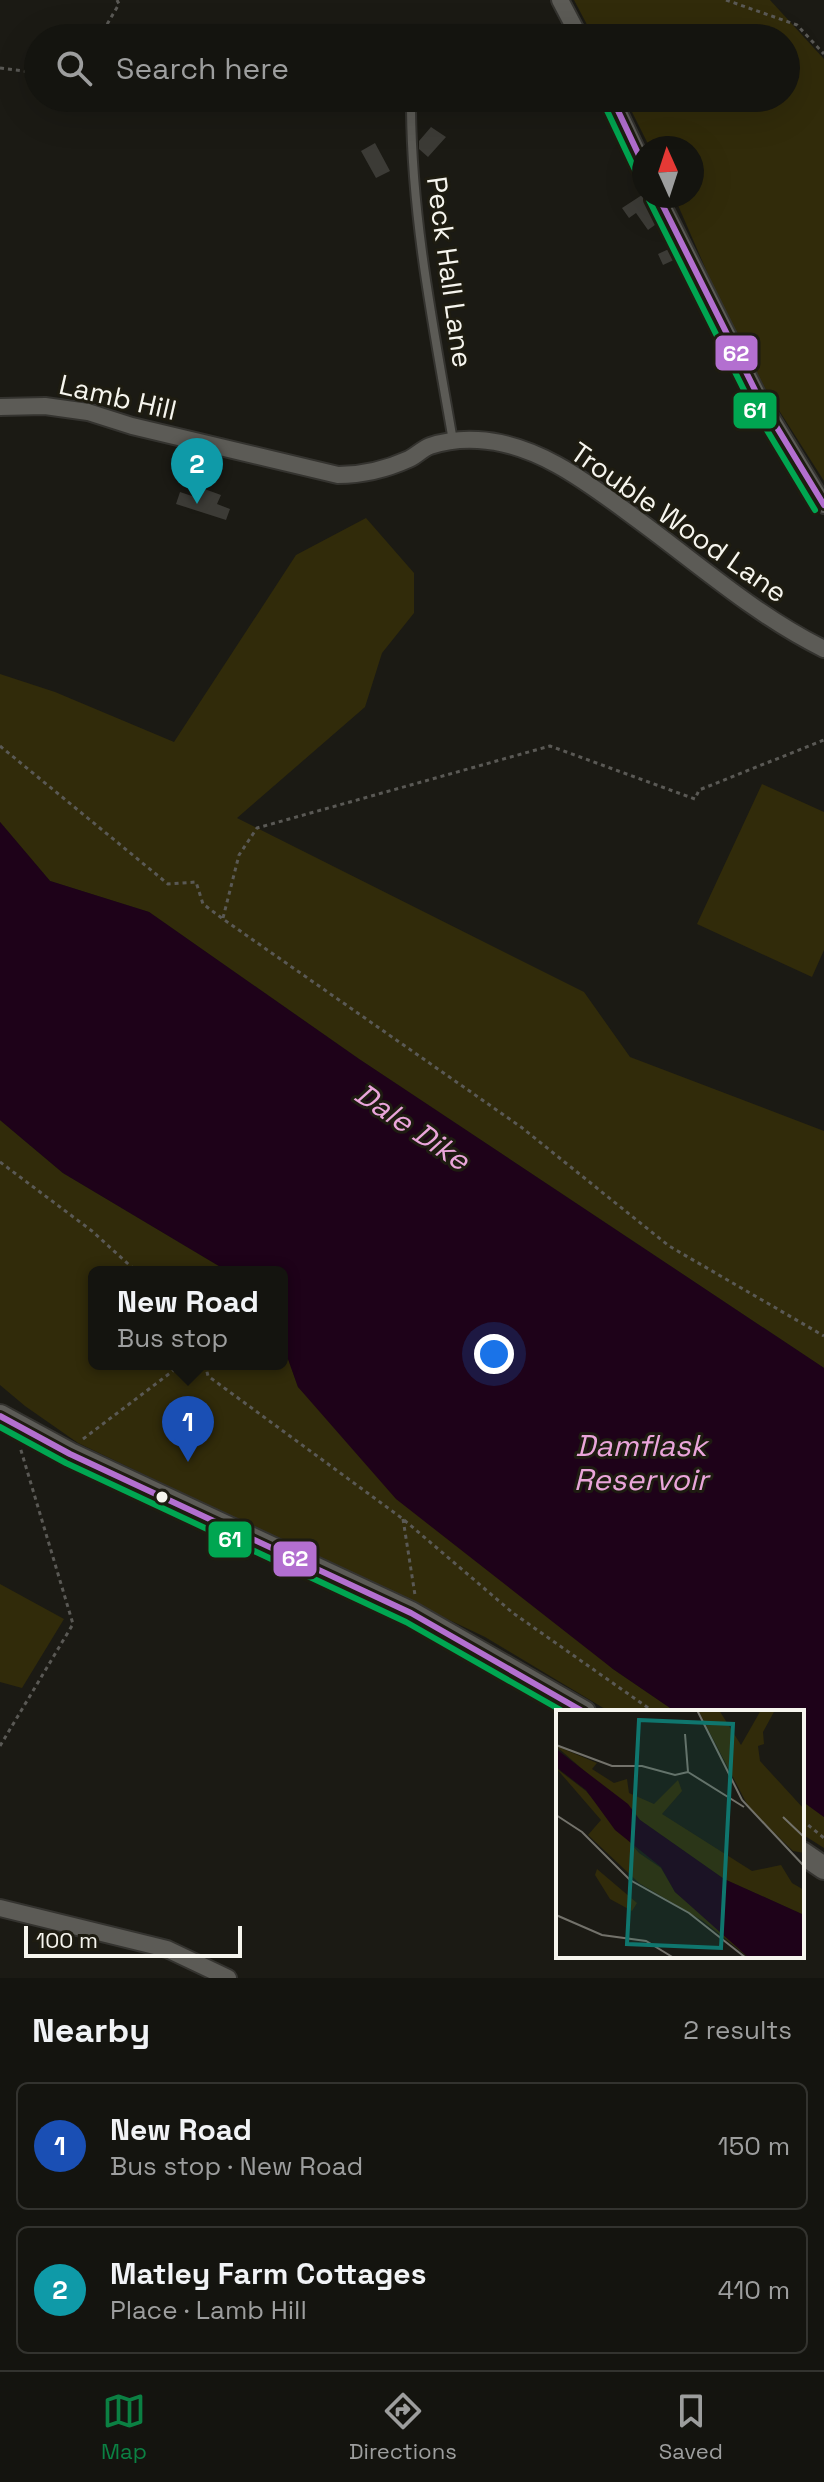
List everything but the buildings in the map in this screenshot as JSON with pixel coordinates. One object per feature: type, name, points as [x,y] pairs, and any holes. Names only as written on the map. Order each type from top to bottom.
[{"type":"street","points":[[560,0],[573,24]]},
{"type":"street","points":[[619,112],[632,140]]},
{"type":"street","points":[[664,208],[759,398],[824,505]]},
{"type":"street","name":"Lamb Hill","points":[[0,407],[45,406],[88,412],[145,430],[338,475],[359,475],[383,468],[410,459],[428,447],[453,441]]},
{"type":"street","name":"Trouble Wood Lane","points":[[453,441],[511,444],[549,461],[607,497],[775,622],[824,649]]},
{"type":"street","points":[[0,1416],[70,1454],[411,1613],[581,1710]]},
{"type":"street","points":[[804,1854],[824,1868]]},
{"type":"street","points":[[0,1908],[167,1949],[228,1978]]},
{"type":"lane","name":"Peck Hall Lane","points":[[411,112],[412,171],[428,296],[453,441]]},
{"type":"path","points":[[107,24],[119,4],[117,0]]},
{"type":"path","points":[[726,0],[794,24]]},
{"type":"path","points":[[800,28],[824,54]]},
{"type":"path","points":[[0,68],[24,71]]},
{"type":"path","points":[[223,919],[239,855],[257,828],[550,746],[695,799],[699,790],[824,740]]},
{"type":"path","points":[[0,746],[168,884],[196,882],[203,904],[521,1127],[669,1246],[824,1336]]},
{"type":"path","points":[[0,1162],[92,1231],[130,1266]]},
{"type":"path","points":[[70,1454],[78,1443],[174,1370]]},
{"type":"path","points":[[206,1370],[208,1376],[403,1519],[513,1613],[651,1710]]},
{"type":"path","points":[[0,1746],[73,1624],[17,1436],[19,1428]]},
{"type":"path","points":[[403,1519],[417,1603],[411,1613]]},
{"type":"path","points":[[804,1822],[824,1838]]},
{"type":"shaded area","points":[[574,0],[770,0],[792,24],[587,24]]},
{"type":"shaded area","points":[[800,33],[824,59],[824,481],[721,312],[714,288],[679,208],[704,208],[704,136],[644,136],[632,112],[800,112]]},
{"type":"shaded area","points":[[366,518],[414,573],[414,613],[382,653],[365,707],[237,818],[584,992],[630,1057],[824,1131],[824,1368],[359,1059],[149,912],[50,881],[0,822],[0,674],[55,692],[174,742],[296,555]]},
{"type":"shaded area","points":[[762,784],[824,812],[824,950],[812,977],[697,924]]},
{"type":"shaded area","points":[[0,1120],[63,1173],[219,1266],[88,1266],[88,1370],[288,1370],[288,1359],[298,1387],[613,1669],[673,1710],[607,1710],[485,1637],[78,1443],[0,1385]]},
{"type":"shaded area","points":[[0,1584],[64,1619],[22,1688],[0,1682]]},
{"type":"shaded area","points":[[804,1802],[824,1817],[824,1848],[804,1835]]},
{"type":"water","name":"Damflask Reservoir","points":[[0,822],[50,881],[149,912],[359,1059],[824,1368],[824,1817],[804,1802],[804,1710],[673,1710],[613,1669],[396,1499],[298,1387],[288,1359],[288,1266],[219,1266],[63,1173],[0,1120]]},
{"type":"transit line","name":"61","points":[[608,112],[632,164]]},
{"type":"transit line","name":"62","points":[[619,112],[632,140]]},
{"type":"transit line","name":"61","points":[[653,208],[750,402],[815,510]]},
{"type":"transit line","name":"62","points":[[664,208],[759,398],[824,505]]},
{"type":"transit line","name":"62","points":[[0,1416],[70,1454],[411,1613],[581,1710]]},
{"type":"transit line","name":"61","points":[[0,1427],[66,1463],[406,1622],[560,1710]]},
{"type":"place","name":"Matley Farm Cottages","points":[[197,504]]},
{"type":"place","name":"New Road","points":[[188,1462]]},
{"type":"water label","name":"Dale Dike","points":[[412,1127]]}]
